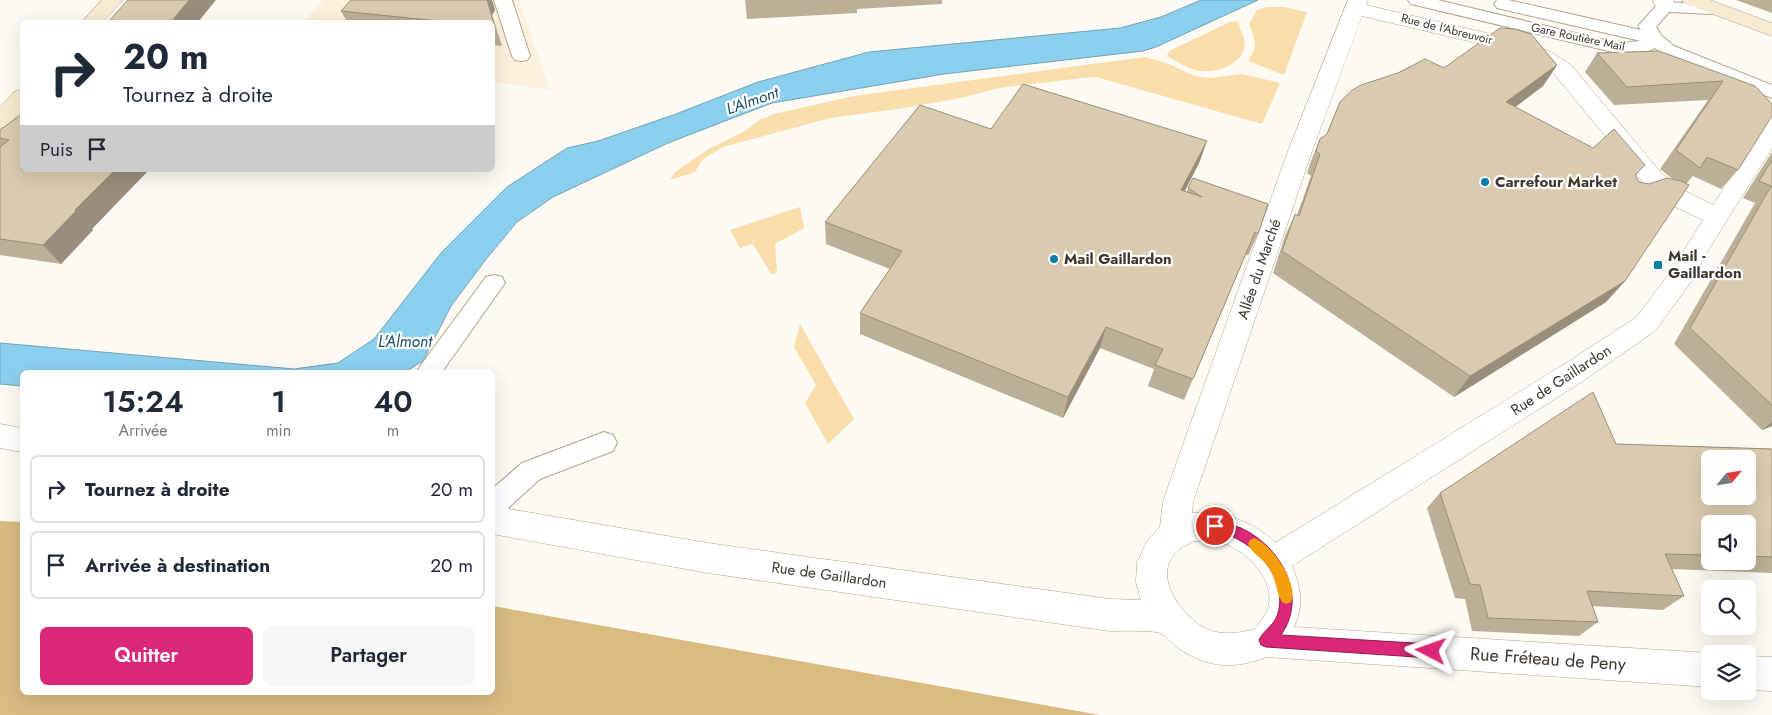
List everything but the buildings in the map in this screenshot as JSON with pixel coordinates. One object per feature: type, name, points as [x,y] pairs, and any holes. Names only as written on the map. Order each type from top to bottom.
[{"type":"main road","points":[[94,20],[113,0]]},
{"type":"main road","points":[[1692,0],[1711,9],[1772,30]]},
{"type":"main road","points":[[0,121],[20,99]]},
{"type":"street","name":"Rue de l'Abreuvoir","points":[[1356,4],[1518,46],[1544,56],[1563,70],[1654,180],[1680,199],[1718,217]]},
{"type":"street","name":"Allée du Marché","points":[[1175,534],[1178,502],[1182,488],[1300,151],[1356,4]]},
{"type":"street","name":"Rue de Gaillardon","points":[[1273,561],[1573,373],[1646,324],[1682,275],[1699,244],[1718,217],[1771,131],[1772,122]]},
{"type":"street","points":[[0,436],[20,440]]},
{"type":"street","points":[[0,456],[20,458]]},
{"type":"street","name":"Rue de Gaillardon","points":[[495,521],[718,559],[1110,615],[1167,617]]},
{"type":"street","points":[[1215,526],[1237,533],[1256,545],[1273,561],[1282,578],[1286,596],[1285,613],[1278,629],[1266,640],[1247,648],[1226,650],[1183,633],[1167,617],[1156,598],[1151,579],[1153,560],[1162,545],[1175,534],[1193,527],[1215,526]]},
{"type":"street","name":"Rue Fréteau de Peny","points":[[1266,640],[1701,669]]},
{"type":"street","points":[[1756,673],[1772,674]]},
{"type":"lane","points":[[503,0],[521,56]]},
{"type":"lane","name":"Gare Routière Mail","points":[[1417,0],[1617,48],[1644,48],[1651,32],[1487,0]]},
{"type":"lane","points":[[1532,0],[1651,32],[1668,50],[1772,92]]},
{"type":"lane","points":[[1651,32],[1664,3],[1711,9]]},
{"type":"lane","points":[[1636,192],[1650,191],[1680,199]]},
{"type":"lane","points":[[430,370],[494,283]]},
{"type":"lane","points":[[495,508],[500,499],[531,471],[604,443]]},
{"type":"shaded area","points":[[324,0],[519,0],[550,90],[495,82],[495,20],[305,20]]},
{"type":"shaded area","points":[[1267,7],[1284,7],[1307,12],[1284,75],[1248,61],[1255,46],[1249,24],[1257,10]]},
{"type":"shaded area","points":[[1237,21],[1244,41],[1244,49],[1234,62],[1226,67],[1217,70],[1199,71],[1186,67],[1167,56],[1169,51],[1230,22]]},
{"type":"shaded area","points":[[1145,57],[1169,64],[1194,76],[1210,78],[1242,74],[1280,83],[1262,124],[1096,77],[999,88],[961,98],[830,118],[723,147],[702,160],[695,172],[670,180],[675,172],[707,150],[745,131],[759,120],[774,114],[854,96]]},
{"type":"shaded area","points":[[800,207],[804,228],[775,244],[777,272],[772,275],[753,244],[740,248],[730,230]]},
{"type":"shaded area","points":[[800,324],[854,419],[828,444],[805,403],[816,385],[794,347]]},
{"type":"shaded area","points":[[0,521],[20,522],[20,695],[495,695],[495,606],[1100,715],[0,715]]},
{"type":"water","name":"L'Almont","points":[[1201,0],[1258,0],[1156,47],[1143,51],[944,74],[772,103],[668,143],[553,197],[517,222],[451,306],[423,361],[408,370],[20,370],[20,386],[0,384],[0,343],[294,369],[338,363],[374,339],[441,253],[507,187],[567,148],[598,141],[676,114],[758,82],[869,52],[1120,28],[1161,17]]},
{"type":"slow traffic","points":[[1254,544],[1273,561],[1282,578],[1286,598]]},
{"type":"place","name":"Carrefour Market","points":[[1485,182]]},
{"type":"place","name":"Mail Gaillardon","points":[[1054,259]]},
{"type":"place","name":"Mail - Gaillardon","points":[[1658,265]]},
{"type":"route","points":[[1215,526],[1237,533],[1256,545],[1273,561],[1282,578],[1286,596],[1285,613],[1278,629],[1266,640],[1431,651]]}]
